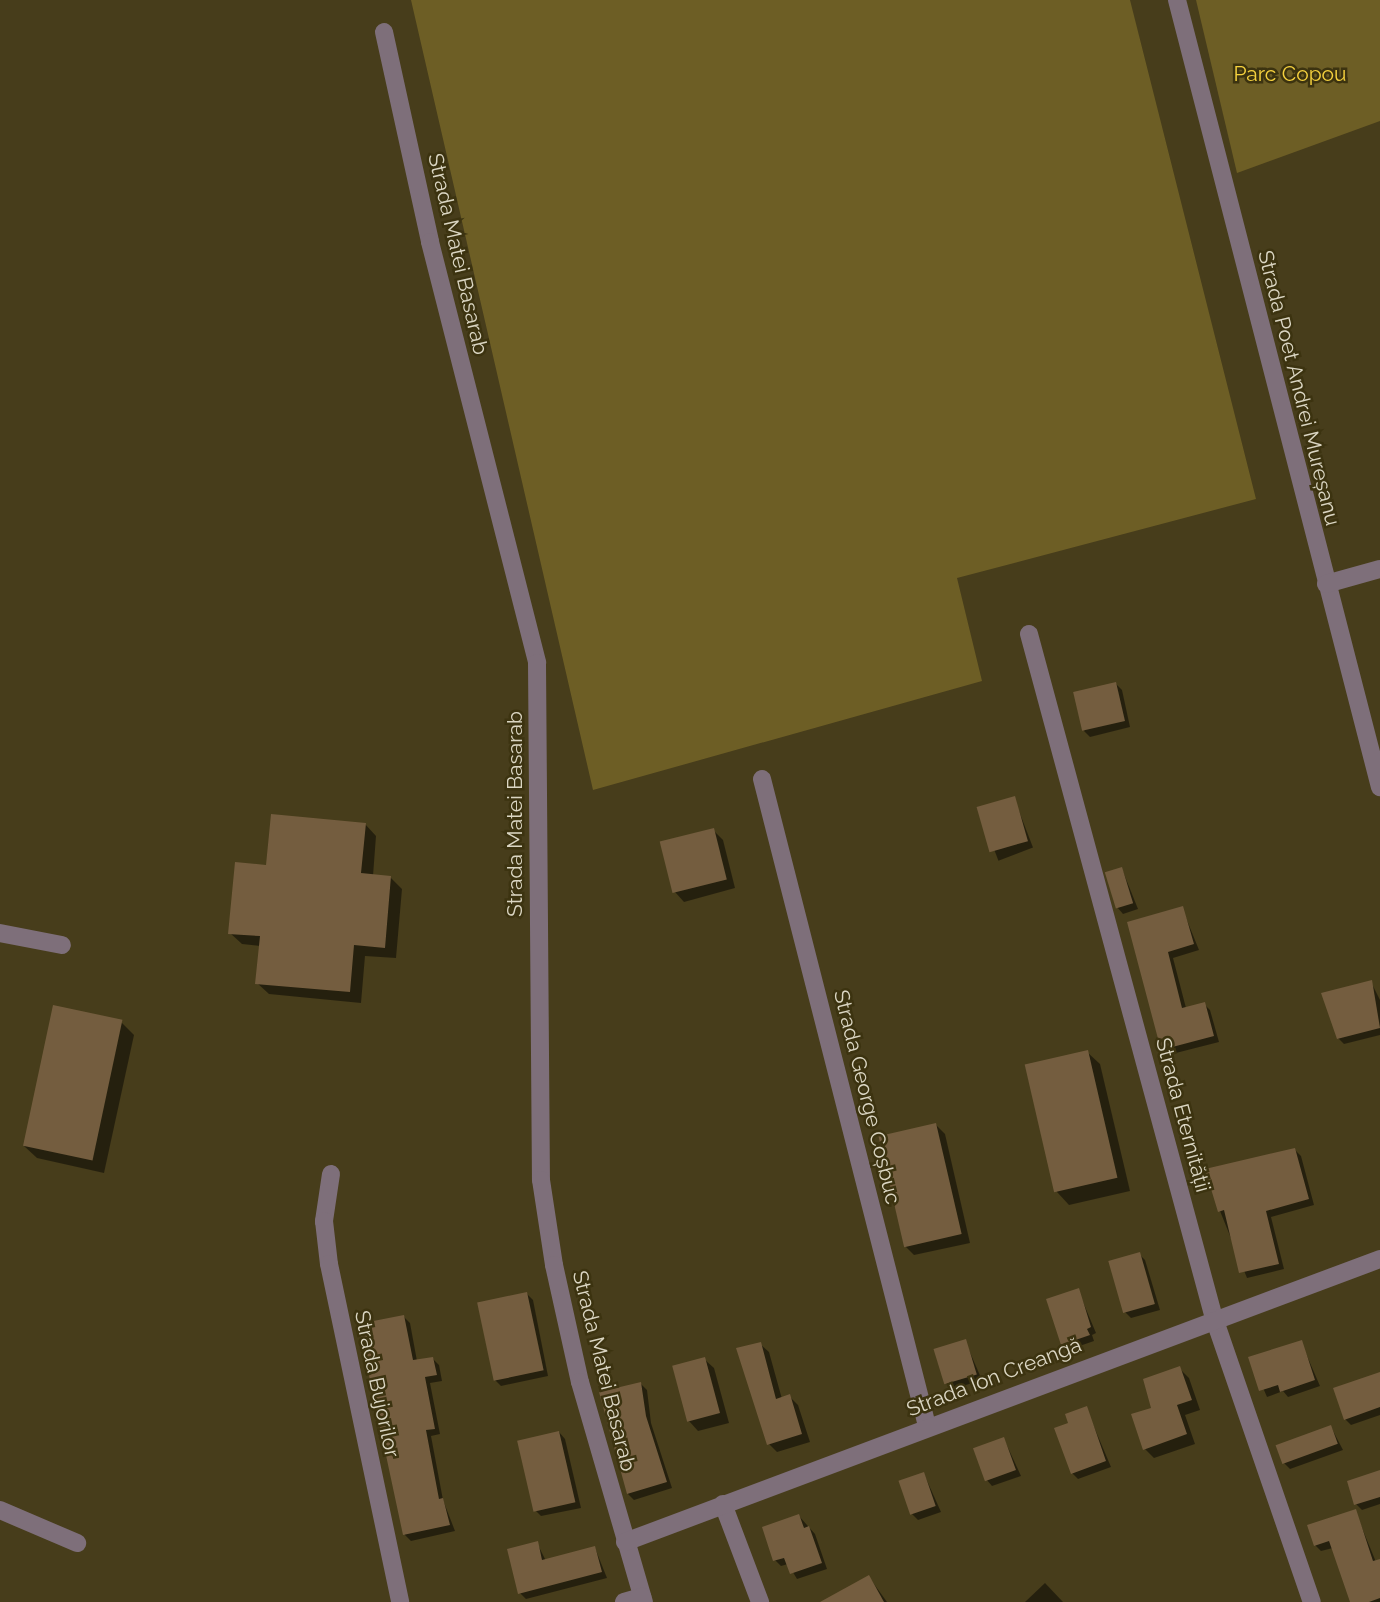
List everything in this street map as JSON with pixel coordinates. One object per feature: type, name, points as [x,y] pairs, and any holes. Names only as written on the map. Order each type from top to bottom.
[{"type":"street","name":"Strada Poet Andrei Mureșanu","points":[[1177,0],[1380,787]]},
{"type":"street","name":"Strada Matei Basarab","points":[[384,32],[430,242],[537,663],[541,1180],[554,1265],[580,1382],[643,1600]]},
{"type":"street","points":[[1326,584],[1380,569]]},
{"type":"street","name":"Strada Eternității","points":[[1029,634],[1214,1318],[1312,1602]]},
{"type":"street","name":"Strada George Coșbuc","points":[[762,779],[927,1426]]},
{"type":"street","points":[[0,933],[62,945]]},
{"type":"street","name":"Strada Bujorilor","points":[[331,1174],[324,1221],[329,1264],[400,1602]]},
{"type":"street","name":"Strada Ion Creangă","points":[[625,1542],[1214,1318],[1380,1259]]},
{"type":"street","points":[[723,1504],[760,1602]]},
{"type":"street","points":[[0,1510],[77,1543]]},
{"type":"street","points":[[624,1602],[643,1600]]},
{"type":"green space","points":[[411,0],[1130,0],[1256,499],[957,578],[982,681],[593,790]]},
{"type":"green space","name":"Parc Copou","points":[[1196,0],[1380,0],[1380,121],[1237,173]]},
{"type":"building","points":[[1116,682],[1125,721],[1082,731],[1073,692]]},
{"type":"building","points":[[1015,796],[1028,841],[990,852],[977,807]]},
{"type":"building","points":[[271,814],[366,823],[361,873],[391,876],[385,948],[354,945],[350,992],[255,984],[260,936],[228,934],[235,862],[266,865]]},
{"type":"building","points":[[714,828],[727,879],[672,893],[660,842]]},
{"type":"building","points":[[1122,867],[1133,903],[1116,909],[1105,872]]},
{"type":"building","points":[[1183,906],[1194,944],[1168,952],[1182,1008],[1205,1002],[1214,1036],[1161,1050],[1127,922]]},
{"type":"building","points":[[1372,980],[1380,1028],[1337,1039],[1321,993]]},
{"type":"building","points":[[53,1005],[122,1020],[93,1161],[23,1146]]},
{"type":"building","points":[[1088,1050],[1117,1178],[1054,1192],[1025,1065]]},
{"type":"building","points":[[936,1123],[962,1234],[904,1247],[879,1136]]},
{"type":"building","points":[[1295,1148],[1309,1199],[1266,1211],[1279,1264],[1239,1273],[1224,1210],[1218,1212],[1205,1169]]},
{"type":"building","points":[[1140,1252],[1155,1304],[1123,1313],[1108,1261]]},
{"type":"building","points":[[1079,1288],[1091,1327],[1087,1329],[1090,1335],[1061,1345],[1046,1299]]},
{"type":"building","points":[[527,1292],[544,1370],[494,1381],[477,1303]]},
{"type":"building","points":[[404,1315],[413,1360],[433,1357],[437,1375],[425,1377],[435,1429],[426,1430],[439,1499],[443,1498],[450,1525],[403,1535],[358,1324]]},
{"type":"building","points":[[966,1339],[977,1374],[944,1384],[933,1349]]},
{"type":"building","points":[[1302,1340],[1315,1380],[1280,1392],[1278,1385],[1259,1391],[1248,1357]]},
{"type":"building","points":[[761,1342],[776,1399],[790,1394],[802,1434],[767,1445],[736,1348]]},
{"type":"building","points":[[705,1357],[720,1413],[687,1422],[672,1366]]},
{"type":"building","points":[[1180,1366],[1192,1400],[1177,1405],[1187,1434],[1143,1450],[1131,1414],[1151,1408],[1143,1379]]},
{"type":"building","points":[[1380,1372],[1380,1407],[1344,1420],[1333,1388]]},
{"type":"building","points":[[641,1382],[646,1416],[667,1482],[627,1494],[599,1392]]},
{"type":"building","points":[[1087,1406],[1106,1461],[1071,1474],[1054,1428],[1068,1423],[1065,1414]]},
{"type":"building","points":[[1331,1425],[1338,1444],[1282,1464],[1276,1445]]},
{"type":"building","points":[[559,1431],[575,1502],[534,1512],[517,1441]]},
{"type":"building","points":[[1004,1437],[1016,1470],[985,1481],[973,1448]]},
{"type":"building","points":[[1380,1470],[1380,1497],[1354,1505],[1347,1481]]},
{"type":"building","points":[[924,1472],[936,1506],[910,1515],[898,1481]]},
{"type":"building","points":[[1356,1509],[1373,1561],[1380,1559],[1380,1598],[1369,1602],[1350,1602],[1329,1541],[1314,1546],[1307,1525]]},
{"type":"building","points":[[799,1514],[804,1528],[809,1526],[822,1563],[790,1574],[784,1558],[773,1561],[762,1527]]},
{"type":"building","points":[[538,1541],[542,1560],[595,1546],[602,1572],[518,1594],[507,1549]]},
{"type":"building","points":[[869,1575],[884,1602],[820,1602]]}]
